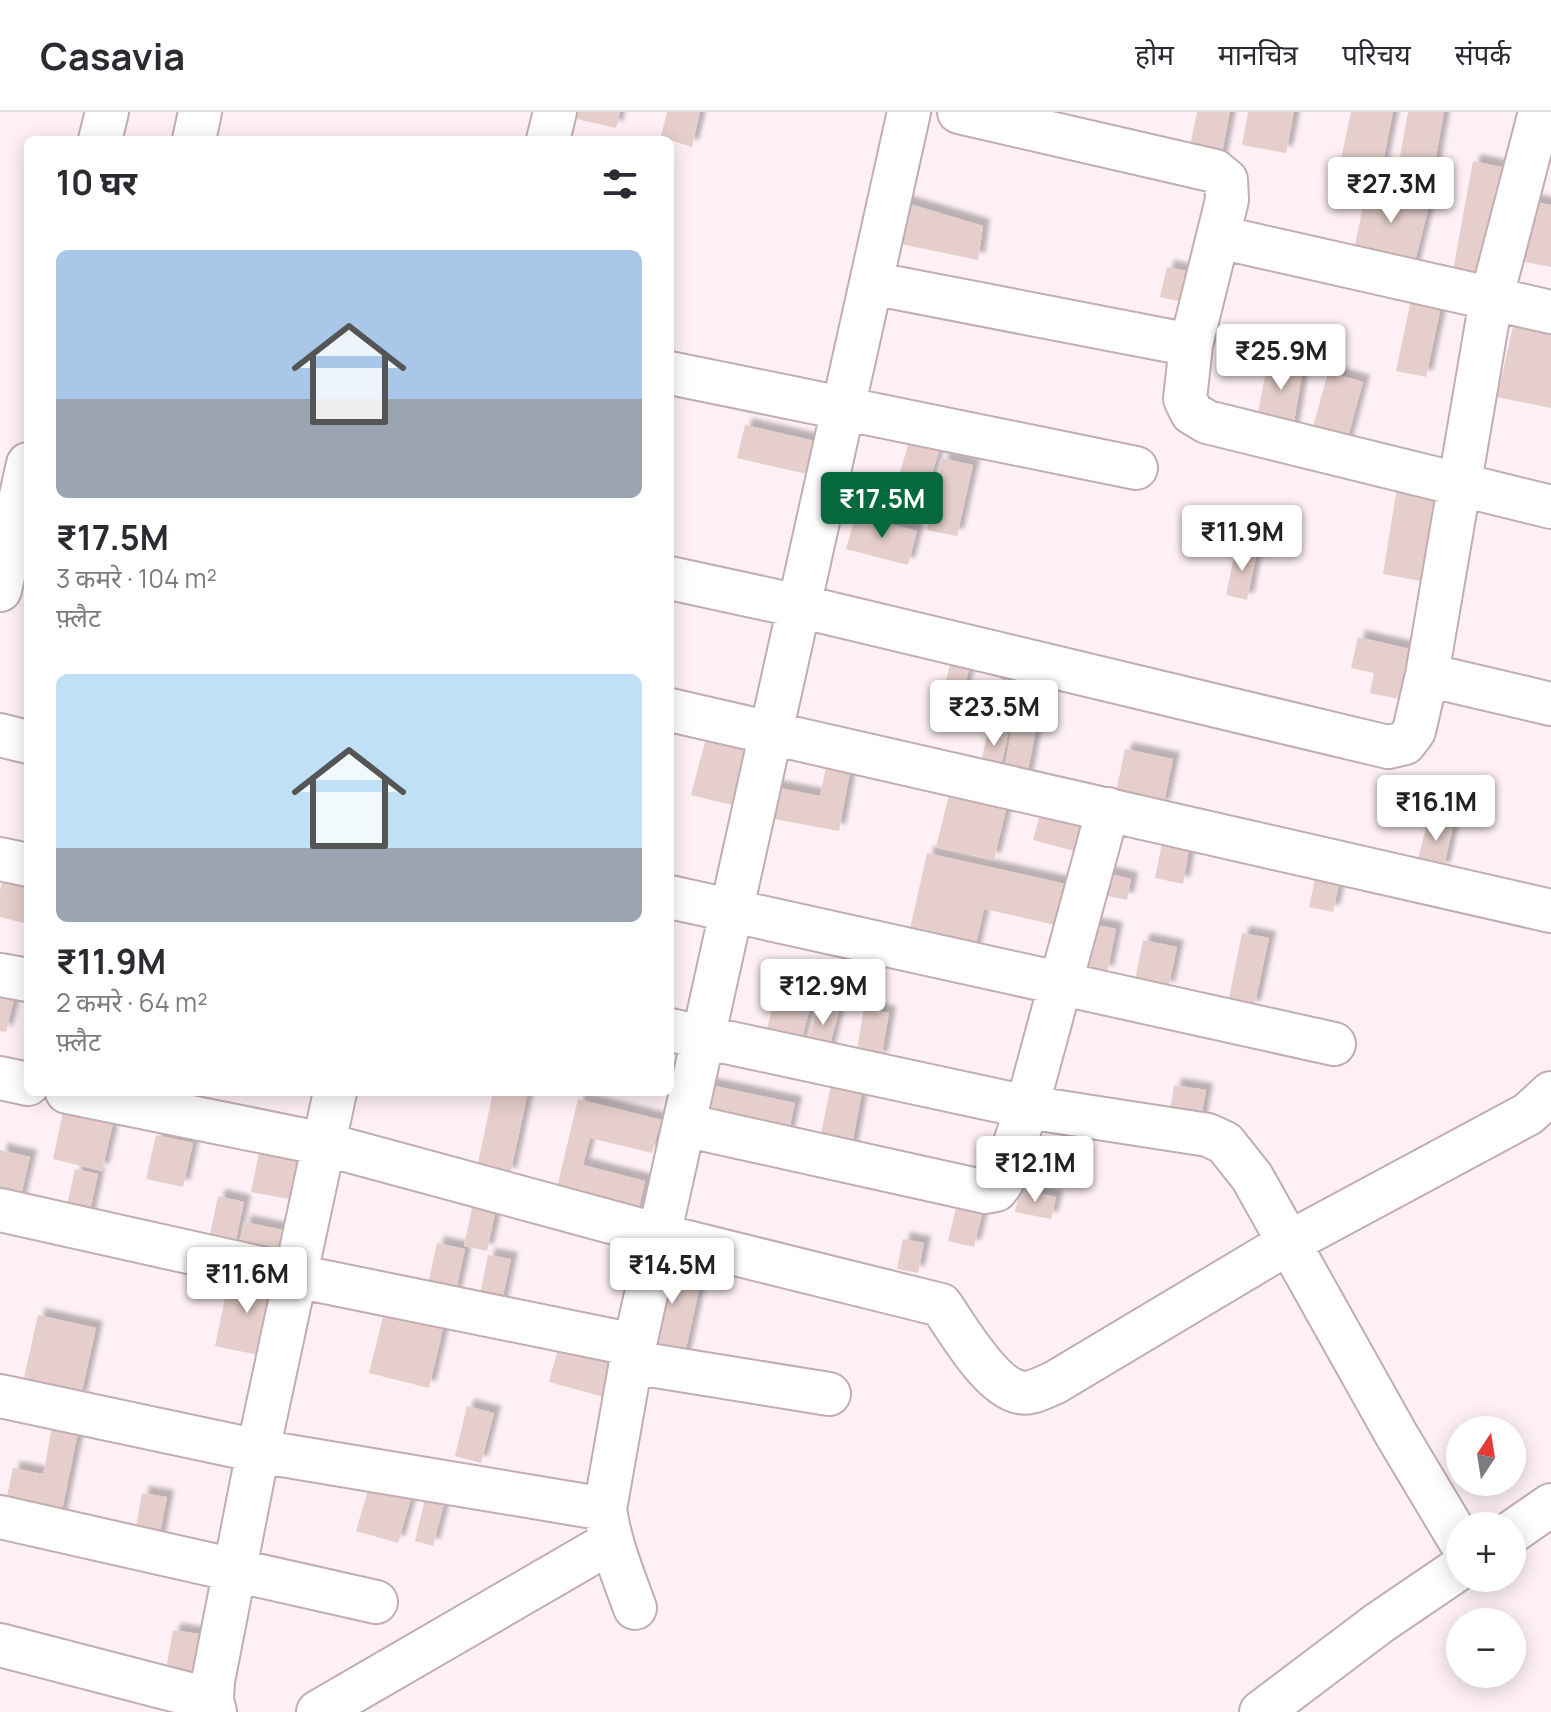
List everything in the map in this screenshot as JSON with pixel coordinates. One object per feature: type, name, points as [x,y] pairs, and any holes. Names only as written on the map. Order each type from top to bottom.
[{"type":"street","points":[[101,136],[107,112]]},
{"type":"street","points":[[195,136],[200,112]]},
{"type":"street","points":[[549,136],[555,112]]},
{"type":"street","points":[[635,1608],[608,1525],[633,1354],[684,1125],[687,1034],[730,910],[909,112]]},
{"type":"street","points":[[959,112],[1215,171],[1226,180],[1227,200],[1191,345],[1185,399],[1192,413],[1207,422],[1551,507]]},
{"type":"street","points":[[674,579],[1388,747],[1405,743],[1414,731],[1427,675],[1491,300],[1540,112]]},
{"type":"street","points":[[1219,237],[1551,312]]},
{"type":"street","points":[[871,283],[1191,345]]},
{"type":"street","points":[[674,374],[1136,468]]},
{"type":"street","points":[[9,566],[24,485]]},
{"type":"street","points":[[1427,675],[1551,704]]},
{"type":"street","points":[[674,711],[1551,911]]},
{"type":"street","points":[[0,735],[24,741]]},
{"type":"street","points":[[684,1125],[986,1192],[996,1190],[1002,1182],[1027,1107],[1108,809]]},
{"type":"street","points":[[0,859],[24,864]]},
{"type":"street","points":[[674,898],[1334,1044]]},
{"type":"street","points":[[0,975],[24,979]]},
{"type":"street","points":[[687,1034],[1027,1107],[1208,1135],[1225,1143],[1252,1177],[1446,1518]]},
{"type":"street","points":[[0,1078],[24,1083]]},
{"type":"street","points":[[87,1096],[324,1144],[659,1235],[941,1305],[984,1365],[1009,1389],[1021,1393],[1054,1383],[1290,1242],[1528,1114],[1551,1093]]},
{"type":"street","points":[[0,1645],[214,1706],[235,1568],[258,1451],[334,1096]]},
{"type":"street","points":[[0,1210],[633,1354],[829,1394]]},
{"type":"street","points":[[0,1396],[608,1525]]},
{"type":"street","points":[[1526,1522],[1551,1505]]},
{"type":"street","points":[[0,1517],[376,1602]]},
{"type":"street","points":[[318,1712],[608,1525]]},
{"type":"street","points":[[1261,1712],[1379,1623],[1446,1578]]},
{"type":"building","points":[[560,112],[620,112],[616,128],[559,115]]},
{"type":"building","points":[[667,112],[700,112],[692,147],[674,141],[674,136],[661,136]]},
{"type":"building","points":[[1197,112],[1230,112],[1220,163],[1188,156]]},
{"type":"building","points":[[1248,112],[1294,112],[1286,153],[1242,145]]},
{"type":"building","points":[[1351,112],[1393,112],[1381,172],[1340,164]]},
{"type":"building","points":[[1408,112],[1444,112],[1432,179],[1397,173]]},
{"type":"building","points":[[1473,161],[1511,169],[1489,283],[1452,276]]},
{"type":"building","points":[[1369,178],[1432,194],[1413,269],[1352,259]]},
{"type":"building","points":[[1522,199],[1551,205],[1551,267],[1510,259]]},
{"type":"building","points":[[900,201],[983,226],[978,260],[891,242]]},
{"type":"building","points":[[1167,267],[1206,275],[1199,306],[1160,297]]},
{"type":"building","points":[[1413,290],[1443,297],[1426,377],[1396,371]]},
{"type":"building","points":[[1515,317],[1551,325],[1551,408],[1497,397]]},
{"type":"building","points":[[1269,352],[1305,358],[1292,433],[1256,426]]},
{"type":"building","points":[[1328,372],[1363,382],[1345,448],[1310,438]]},
{"type":"building","points":[[745,425],[819,442],[811,475],[737,458]]},
{"type":"building","points":[[913,429],[943,438],[927,490],[897,482]]},
{"type":"building","points":[[942,458],[973,465],[957,536],[927,530]]},
{"type":"building","points":[[1397,487],[1446,496],[1431,583],[1383,574]]},
{"type":"building","points":[[856,515],[917,531],[908,565],[846,549]]},
{"type":"building","points":[[1236,547],[1257,551],[1247,600],[1226,595]]},
{"type":"building","points":[[1358,637],[1414,650],[1403,700],[1370,693],[1374,673],[1351,668]]},
{"type":"building","points":[[950,664],[969,670],[958,711],[940,706]]},
{"type":"building","points":[[1004,666],[1025,670],[1015,720],[994,716]]},
{"type":"building","points":[[990,720],[1010,724],[999,776],[979,772]]},
{"type":"building","points":[[710,723],[761,736],[743,808],[691,795]]},
{"type":"building","points":[[1013,724],[1036,729],[1026,781],[1003,777]]},
{"type":"building","points":[[1125,749],[1173,759],[1163,807],[1115,797]]},
{"type":"building","points":[[829,752],[853,756],[839,831],[763,817],[769,786],[820,796]]},
{"type":"building","points":[[952,783],[1009,797],[994,860],[936,847]]},
{"type":"building","points":[[1043,803],[1084,814],[1074,851],[1033,840]]},
{"type":"building","points":[[1429,816],[1454,823],[1443,870],[1417,863]]},
{"type":"building","points":[[1164,833],[1191,838],[1183,884],[1155,878]]},
{"type":"building","points":[[927,853],[1070,885],[1060,926],[984,909],[972,961],[906,947]]},
{"type":"building","points":[[1318,865],[1342,870],[1333,912],[1309,907]]},
{"type":"building","points":[[6,867],[24,872],[24,923],[0,917],[0,890]]},
{"type":"building","points":[[1098,871],[1131,879],[1127,900],[1093,893]]},
{"type":"building","points":[[1082,922],[1116,929],[1107,973],[1073,965]]},
{"type":"building","points":[[1242,933],[1269,938],[1254,1008],[1228,1003]]},
{"type":"building","points":[[1143,940],[1177,947],[1168,989],[1135,981]]},
{"type":"building","points":[[855,948],[875,953],[864,1006],[844,1002]]},
{"type":"building","points":[[777,990],[812,1000],[800,1046],[765,1037]]},
{"type":"building","points":[[0,993],[15,996],[6,1032],[0,1031]]},
{"type":"building","points":[[819,997],[841,1002],[827,1057],[806,1051]]},
{"type":"building","points":[[864,1008],[889,1013],[881,1059],[856,1055]]},
{"type":"building","points":[[833,1075],[864,1081],[851,1150],[819,1144]]},
{"type":"building","points":[[696,1082],[795,1103],[787,1139],[688,1117]]},
{"type":"building","points":[[1174,1085],[1206,1090],[1200,1124],[1169,1119]]},
{"type":"building","points":[[492,1096],[527,1096],[510,1175],[477,1168]]},
{"type":"building","points":[[578,1099],[661,1120],[652,1153],[590,1138],[583,1165],[645,1181],[637,1216],[555,1196]]},
{"type":"building","points":[[64,1108],[114,1119],[102,1171],[53,1159]]},
{"type":"building","points":[[156,1135],[193,1143],[183,1187],[146,1179]]},
{"type":"building","points":[[0,1150],[30,1157],[18,1208],[0,1204]]},
{"type":"building","points":[[259,1153],[302,1162],[294,1200],[251,1192]]},
{"type":"building","points":[[75,1169],[98,1174],[87,1225],[64,1219]]},
{"type":"building","points":[[1020,1189],[1056,1197],[1051,1219],[1015,1212]]},
{"type":"building","points":[[475,1194],[498,1199],[487,1251],[464,1246]]},
{"type":"building","points":[[959,1195],[985,1202],[974,1247],[948,1241]]},
{"type":"building","points":[[218,1196],[244,1202],[234,1249],[208,1244]]},
{"type":"building","points":[[244,1222],[294,1232],[287,1263],[238,1253]]},
{"type":"building","points":[[903,1239],[924,1243],[918,1273],[897,1269]]},
{"type":"building","points":[[437,1243],[465,1249],[455,1295],[427,1289]]},
{"type":"building","points":[[662,1249],[706,1259],[683,1362],[639,1352]]},
{"type":"building","points":[[488,1255],[511,1259],[501,1305],[479,1300]]},
{"type":"building","points":[[230,1274],[278,1283],[263,1356],[215,1346]]},
{"type":"building","points":[[387,1301],[446,1316],[429,1388],[369,1373]]},
{"type":"building","points":[[38,1315],[96,1328],[80,1400],[22,1387]]},
{"type":"building","points":[[560,1341],[615,1356],[604,1397],[549,1382]]},
{"type":"building","points":[[467,1406],[494,1413],[481,1463],[455,1456]]},
{"type":"building","points":[[55,1412],[81,1418],[59,1525],[3,1514],[13,1468],[43,1474]]},
{"type":"building","points":[[371,1480],[413,1492],[398,1543],[356,1531]]},
{"type":"building","points":[[142,1493],[167,1497],[157,1549],[133,1545]]},
{"type":"building","points":[[426,1495],[445,1500],[433,1546],[415,1541]]},
{"type":"building","points":[[173,1630],[205,1635],[197,1681],[165,1675]]}]
